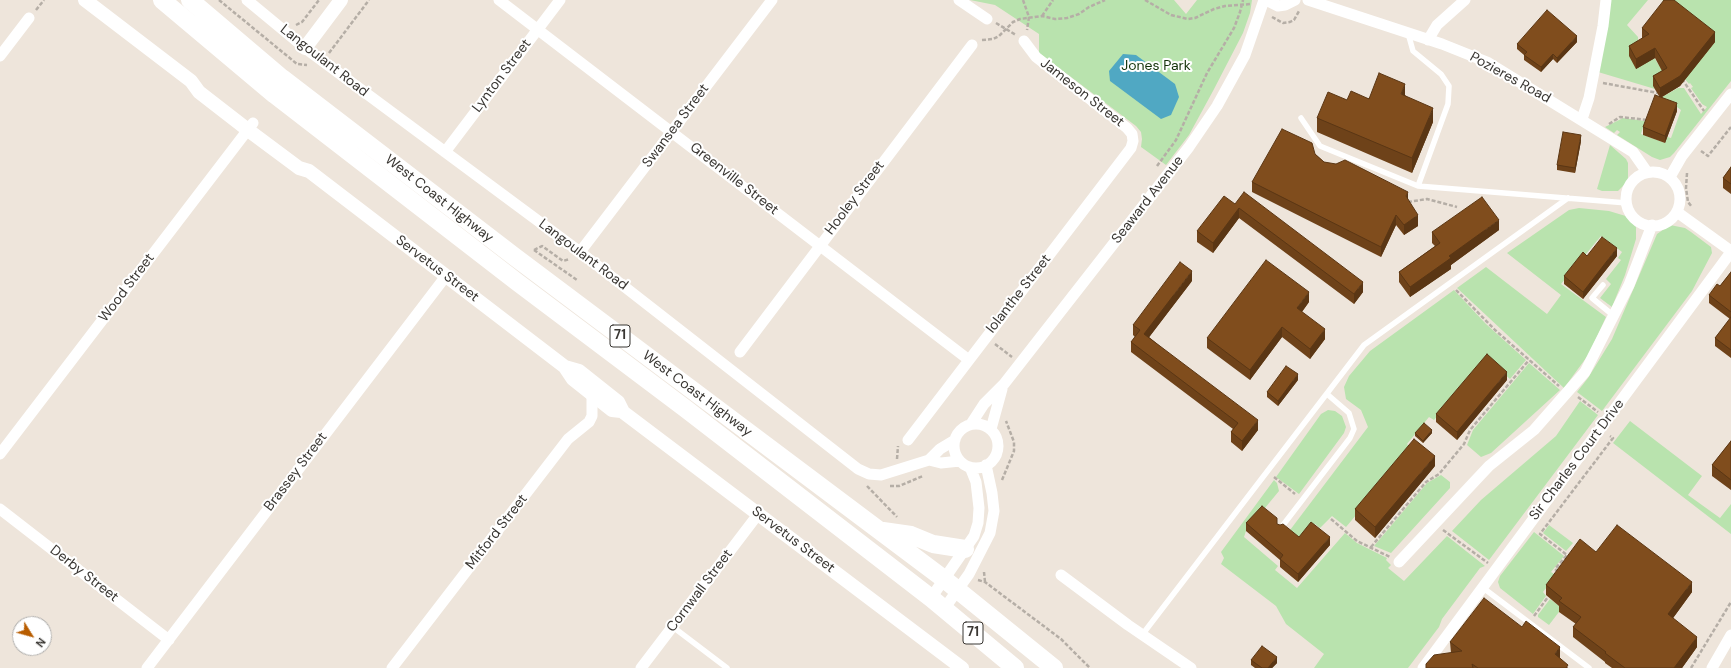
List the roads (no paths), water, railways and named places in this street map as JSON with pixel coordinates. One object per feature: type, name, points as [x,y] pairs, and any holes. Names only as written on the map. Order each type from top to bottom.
[{"type":"highway","name":"West Coast Highway","points":[[162,0],[274,95],[510,278],[686,409],[938,603],[1015,668]]},
{"type":"highway","name":"West Coast Highway","points":[[190,0],[282,78],[484,234],[882,531],[959,590],[1054,668]]},
{"type":"highway","points":[[882,531],[911,535],[933,544],[965,549]]},
{"type":"street","name":"Servetus Street","points":[[85,0],[191,81],[199,92],[251,126],[299,168],[309,171],[565,367],[573,380],[612,410],[623,412],[759,513],[962,668]]},
{"type":"street","name":"Langoulant Road","points":[[247,0],[305,48],[321,64],[445,152],[576,256],[858,469],[869,474],[881,475],[929,460],[940,449],[955,440]]},
{"type":"street","points":[[305,48],[341,0]]},
{"type":"street","name":"Greenville Street","points":[[499,0],[969,360]]},
{"type":"street","name":"Lynton Street","points":[[445,152],[560,0]]},
{"type":"street","name":"Swansea Street","points":[[576,256],[772,0]]},
{"type":"street","points":[[959,0],[987,19]]},
{"type":"street","points":[[1265,0],[1278,6],[1285,5],[1295,0]]},
{"type":"street","name":"Seaward Avenue","points":[[990,429],[1004,384],[1016,360],[1189,147],[1217,106],[1245,55],[1265,0]]},
{"type":"street","name":"Pozieres Road","points":[[1308,0],[1408,33],[1487,62],[1582,119],[1633,152],[1647,172]]},
{"type":"street","points":[[1428,40],[1437,25],[1465,0]]},
{"type":"street","points":[[1582,119],[1590,98],[1603,26],[1606,0]]},
{"type":"street","points":[[0,56],[29,18]]},
{"type":"street","name":"Jameson Street","points":[[1024,41],[1036,57],[1127,128],[1132,134],[1133,141],[1131,148]]},
{"type":"street","name":"Hooley Street","points":[[740,352],[972,45]]},
{"type":"street","points":[[1670,177],[1682,156],[1731,94]]},
{"type":"street","name":"Wood Street","points":[[0,454],[251,126]]},
{"type":"street","name":"Iolanthe Street","points":[[908,440],[1131,148]]},
{"type":"street","points":[[1647,172],[1663,173],[1670,177],[1678,189],[1679,204],[1677,212],[1666,222],[1652,225],[1643,224],[1630,213],[1626,196],[1628,188],[1639,175],[1647,172]]},
{"type":"street","points":[[1677,212],[1731,252]]},
{"type":"street","points":[[1399,562],[1489,466],[1534,430],[1585,372],[1629,285],[1652,225]]},
{"type":"street","name":"Sir Charles Court Drive","points":[[1423,668],[1731,252]]},
{"type":"street","name":"Brassey Street","points":[[147,668],[446,276]]},
{"type":"street","name":"Servetus Street","points":[[565,367],[579,371],[618,402],[623,412]]},
{"type":"street","name":"Seaward Avenue","points":[[971,424],[984,404],[1004,384]]},
{"type":"street","name":"Mitford Street","points":[[392,668],[568,439],[589,422],[592,416],[592,394]]},
{"type":"street","points":[[971,424],[981,424],[995,434],[998,448],[996,455],[986,466],[978,468],[970,467],[960,461],[956,454],[955,440],[961,430],[971,424]]},
{"type":"street","name":"Langoulant Road","points":[[929,460],[942,463],[960,461]]},
{"type":"street","points":[[938,603],[959,590],[990,533],[994,511],[986,466]]},
{"type":"street","points":[[938,603],[944,579],[974,536],[978,523],[979,508],[976,482],[970,467]]},
{"type":"street","name":"Derby Street","points":[[0,509],[169,640]]},
{"type":"street","name":"Cornwall Street","points":[[641,668],[759,513]]},
{"type":"street","points":[[1061,576],[1142,635],[1191,668]]},
{"type":"street","points":[[1712,668],[1731,635]]},
{"type":"lane","points":[[1408,33],[1413,51],[1441,74],[1449,86],[1448,104],[1418,186]]},
{"type":"lane","points":[[1301,118],[1320,146],[1418,186],[1627,203]]},
{"type":"lane","points":[[1142,635],[1364,345],[1568,198]]},
{"type":"lane","points":[[1603,285],[1592,298],[1614,316]]},
{"type":"lane","points":[[1280,529],[1350,438],[1354,429],[1349,413],[1327,394]]},
{"type":"lane","points":[[1482,587],[1589,668]]},
{"type":"lane","points":[[673,627],[727,668]]},
{"type":"water","points":[[1123,54],[1136,55],[1175,84],[1179,97],[1171,115],[1161,119],[1110,81],[1109,71]]},
{"type":"park label","name":"Jones Park","points":[[1156,66]]}]
